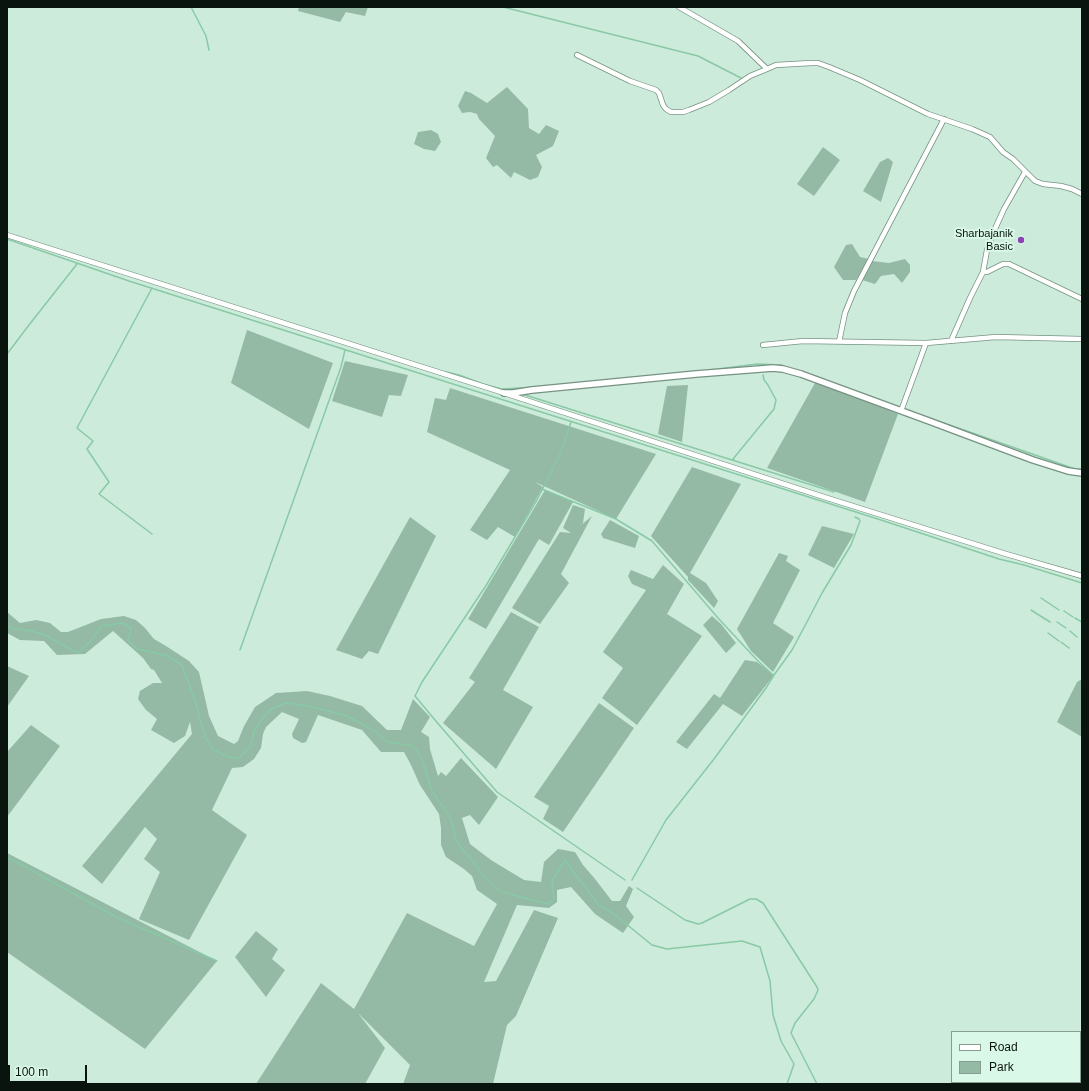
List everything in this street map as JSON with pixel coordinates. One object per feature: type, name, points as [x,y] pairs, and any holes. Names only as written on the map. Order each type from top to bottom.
[{"type":"street","points":[[679,7],[738,41],[767,69]]},
{"type":"street","points":[[577,54],[630,81],[656,90],[659,93],[663,105],[671,112],[683,112],[709,102],[750,76],[776,65],[818,63],[829,66],[928,114],[972,129],[990,137],[1002,152],[1013,159],[1035,181],[1043,184],[1072,189],[1082,194]]},
{"type":"street","points":[[839,342],[845,313],[854,291],[944,119]]},
{"type":"street","points":[[951,341],[983,272],[990,240],[1004,208],[1025,172]]},
{"type":"street","points":[[7,234],[824,497],[1006,554],[1082,576]]},
{"type":"street","points":[[983,272],[987,272],[1003,264],[1009,264],[1082,299]]},
{"type":"street","points":[[763,345],[803,341],[926,343],[996,337],[1082,339]]},
{"type":"street","points":[[901,411],[926,343]]},
{"type":"street","points":[[504,393],[696,374],[773,368],[783,369],[801,374],[1033,460],[1068,471],[1082,473]]},
{"type":"green space","points":[[299,7],[368,7],[365,16],[346,12],[340,22],[298,11]]},
{"type":"green space","points":[[507,87],[528,109],[529,128],[539,134],[546,125],[559,131],[553,146],[536,155],[542,167],[538,177],[530,180],[514,172],[511,178],[497,165],[493,167],[486,158],[495,136],[479,119],[477,114],[470,112],[462,113],[458,106],[465,91],[487,103]]},
{"type":"green space","points":[[431,130],[438,134],[441,142],[435,151],[424,149],[414,144],[418,132]]},
{"type":"green space","points":[[823,147],[840,160],[814,196],[797,184]]},
{"type":"green space","points":[[888,158],[893,162],[881,202],[863,191],[880,162]]},
{"type":"green space","points":[[852,244],[860,257],[869,259],[856,280],[843,280],[834,267],[846,245]]},
{"type":"green space","points":[[905,259],[910,265],[910,272],[902,283],[894,274],[881,276],[875,284],[862,280],[872,261],[889,263]]},
{"type":"green space","points":[[247,330],[333,363],[309,429],[231,383]]},
{"type":"green space","points":[[345,361],[408,375],[401,396],[389,395],[382,417],[332,401]]},
{"type":"green space","points":[[815,383],[898,414],[865,502],[767,468]]},
{"type":"green space","points":[[688,385],[682,442],[658,434],[667,386]]},
{"type":"green space","points":[[450,388],[656,454],[616,519],[535,482],[543,487],[515,537],[498,527],[487,540],[470,530],[510,470],[427,432],[435,398],[446,400]]},
{"type":"green space","points":[[692,467],[741,484],[690,573],[706,583],[718,601],[714,608],[651,536]]},
{"type":"green space","points":[[545,490],[573,502],[549,545],[539,539],[486,629],[468,619]]},
{"type":"green space","points":[[573,505],[585,509],[583,523],[580,526],[592,516],[561,574],[569,583],[540,624],[512,608],[560,532],[571,533],[563,528]]},
{"type":"green space","points":[[410,517],[436,536],[378,654],[369,651],[362,659],[336,650]]},
{"type":"green space","points":[[610,520],[639,536],[635,548],[603,538],[601,534]]},
{"type":"green space","points":[[822,526],[854,534],[834,568],[808,555]]},
{"type":"green space","points":[[779,553],[788,556],[786,561],[800,570],[773,623],[794,637],[773,672],[751,651],[737,629]]},
{"type":"green space","points":[[663,565],[684,584],[667,614],[702,636],[637,725],[602,698],[623,668],[603,652],[646,590],[632,584],[628,576],[631,570],[653,579]]},
{"type":"green space","points":[[7,612],[20,623],[36,620],[50,623],[61,632],[68,632],[101,619],[124,616],[136,620],[154,639],[189,661],[199,672],[209,716],[218,736],[234,744],[238,741],[244,726],[255,707],[276,693],[307,691],[330,696],[362,706],[387,730],[401,730],[413,699],[430,717],[421,732],[429,737],[430,749],[438,776],[441,772],[446,776],[461,758],[498,797],[479,825],[470,815],[462,818],[470,844],[491,860],[524,880],[541,882],[544,862],[558,849],[575,852],[583,865],[612,901],[620,901],[629,886],[633,889],[626,906],[634,917],[623,933],[595,914],[571,887],[557,890],[557,902],[549,908],[517,905],[484,982],[496,981],[534,910],[558,918],[516,1016],[507,1025],[493,1084],[403,1084],[410,1065],[358,1013],[385,1048],[365,1084],[256,1084],[321,983],[354,1009],[407,913],[474,946],[497,904],[477,890],[472,876],[446,857],[441,845],[439,814],[420,785],[404,752],[381,752],[362,730],[318,715],[306,742],[302,743],[293,738],[292,734],[299,719],[282,712],[266,727],[263,734],[261,748],[254,759],[243,767],[232,768],[212,810],[247,835],[189,940],[139,919],[160,872],[144,859],[157,839],[145,827],[102,884],[82,866],[192,734],[190,722],[185,736],[174,743],[151,730],[157,719],[146,710],[138,699],[140,691],[153,683],[162,683],[154,670],[151,669],[143,658],[113,631],[85,654],[57,655],[44,641],[20,640],[7,633]]},
{"type":"green space","points":[[511,612],[539,627],[503,690],[533,707],[496,769],[443,723],[475,682],[469,678]]},
{"type":"green space","points":[[712,616],[721,624],[736,643],[726,653],[703,625]]},
{"type":"green space","points":[[745,660],[757,662],[774,675],[742,716],[723,704],[687,749],[676,742],[714,694],[720,698]]},
{"type":"green space","points":[[7,666],[29,676],[7,707]]},
{"type":"green space","points":[[1082,679],[1082,737],[1057,722],[1077,682]]},
{"type":"green space","points":[[599,703],[634,728],[563,832],[543,819],[549,806],[534,797]]},
{"type":"green space","points":[[31,725],[60,746],[7,817],[7,752]]},
{"type":"green space","points":[[7,853],[217,961],[145,1049],[7,952]]},
{"type":"green space","points":[[256,931],[278,949],[272,959],[285,970],[266,997],[235,957]]},
{"type":"waterway","points":[[191,7],[206,36],[209,50]]},
{"type":"waterway","points":[[503,7],[698,56],[741,78]]},
{"type":"waterway","points":[[7,239],[129,281],[881,520],[999,559],[1082,583]]},
{"type":"waterway","points":[[7,354],[77,264]]},
{"type":"waterway","points":[[152,288],[77,428],[93,441],[87,449],[109,482],[99,494],[152,534]]},
{"type":"waterway","points":[[240,650],[341,367],[345,350]]},
{"type":"waterway","points":[[710,370],[757,364],[781,365],[789,368]]},
{"type":"waterway","points":[[446,372],[502,389],[535,387]]},
{"type":"waterway","points":[[734,460],[733,459],[774,409],[776,400],[764,380],[763,375]]},
{"type":"waterway","points":[[522,394],[834,492]]},
{"type":"waterway","points":[[921,415],[1075,469],[1082,469]]},
{"type":"waterway","points":[[571,422],[561,452],[537,500],[487,584],[422,682],[415,696],[497,792],[625,880]]},
{"type":"waterway","points":[[542,489],[616,519],[652,541],[718,618],[773,675]]},
{"type":"waterway","points":[[632,880],[666,820],[714,759],[792,650],[822,593],[851,545],[860,521],[855,517]]},
{"type":"waterway","points":[[1041,598],[1059,610]]},
{"type":"waterway","points":[[1031,610],[1050,622]]},
{"type":"waterway","points":[[1064,611],[1073,617]]},
{"type":"waterway","points":[[1075,618],[1082,622]]},
{"type":"waterway","points":[[1057,622],[1066,628]]},
{"type":"waterway","points":[[7,625],[11,628],[45,635],[78,653],[87,645],[102,626],[122,623],[131,628],[128,640],[137,649],[168,656],[182,665],[197,707],[204,734],[212,749],[228,757],[239,758],[250,747],[255,729],[269,710],[286,703],[309,706],[347,716],[375,731],[387,742],[414,746],[423,762],[432,791],[451,819],[456,840],[484,877],[502,892],[548,904],[554,899],[552,881],[565,860],[599,905],[614,914],[652,945],[667,949],[742,941],[760,947],[770,981],[773,1015],[781,1041],[794,1064],[787,1084]]},
{"type":"waterway","points":[[1070,631],[1077,637]]},
{"type":"waterway","points":[[1048,633],[1059,641]]},
{"type":"waterway","points":[[1061,642],[1069,648]]},
{"type":"waterway","points":[[7,858],[118,918],[217,961]]},
{"type":"waterway","points":[[637,888],[685,920],[698,924],[750,899],[756,899],[763,903],[818,990],[814,999],[795,1023],[791,1033],[817,1084]]},
{"type":"place","name":"Sharbajanik Basic","points":[[1021,240]]}]
